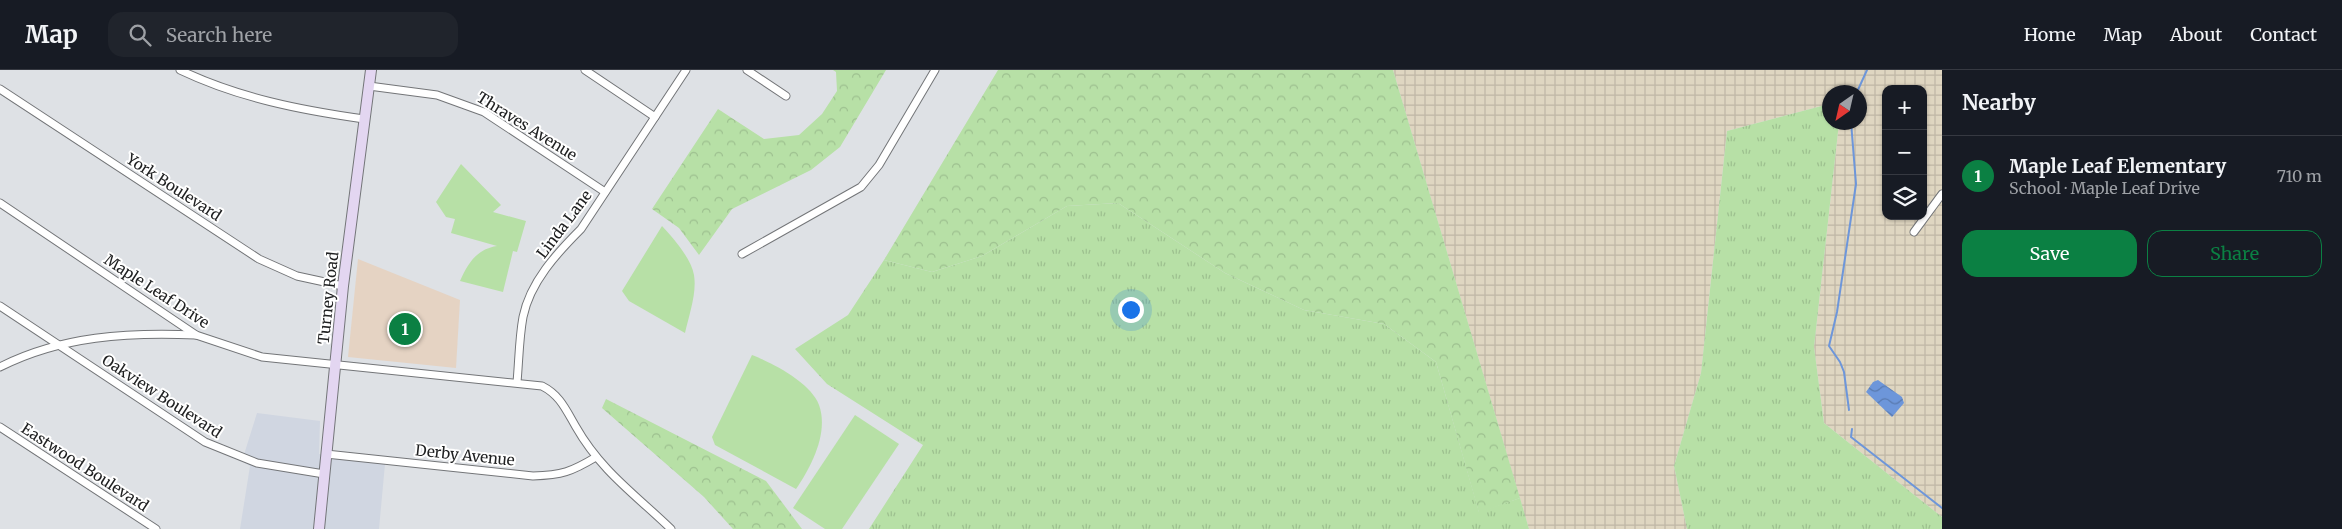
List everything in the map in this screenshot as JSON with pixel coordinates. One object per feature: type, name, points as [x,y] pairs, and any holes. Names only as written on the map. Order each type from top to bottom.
[{"type":"main road","name":"Turney Road","points":[[319,529],[343,286],[371,70]]},
{"type":"street","points":[[180,70],[217,86],[274,104],[364,119]]},
{"type":"street","points":[[585,70],[655,117]]},
{"type":"street","name":"Linda Lane","points":[[517,382],[523,317],[530,296],[561,248],[581,228],[686,70]]},
{"type":"street","points":[[747,70],[786,96]]},
{"type":"street","points":[[742,254],[861,187],[878,165],[935,70]]},
{"type":"street","name":"Thraves Avenue","points":[[369,86],[437,95],[484,112],[605,192]]},
{"type":"street","name":"York Boulevard","points":[[0,88],[259,259],[297,276],[343,286]]},
{"type":"street","points":[[1914,232],[1942,194]]},
{"type":"street","name":"Maple Leaf Drive","points":[[0,202],[196,335],[262,357],[542,386],[552,391],[564,405],[596,456]]},
{"type":"street","name":"Oakview Boulevard","points":[[0,306],[205,442],[257,463],[324,474]]},
{"type":"street","points":[[0,367],[56,344],[131,334],[196,335]]},
{"type":"street","name":"Eastwood Boulevard","points":[[0,428],[156,529]]},
{"type":"street","name":"Derby Avenue","points":[[326,454],[533,476],[555,475],[574,470],[596,456]]},
{"type":"street","points":[[596,456],[619,483],[669,528]]},
{"type":"shaded area","points":[[1393,70],[1942,70],[1942,517],[1824,423],[1814,347],[1838,130],[1867,130],[1867,85],[1822,85],[1822,106],[1727,131],[1701,373],[1674,466],[1687,529],[1529,529]]},
{"type":"shaded area","points":[[358,259],[460,300],[456,368],[348,357]]},
{"type":"shaded area","points":[[257,413],[320,421],[319,454],[385,464],[379,529],[240,529],[250,466],[242,461]]},
{"type":"green space","points":[[833,70],[886,70],[840,147],[811,170],[732,209],[699,255],[679,228],[652,209],[718,109],[764,139],[799,135],[822,114],[837,91],[836,72]]},
{"type":"green space","points":[[998,70],[1393,70],[1520,498],[1479,513],[1436,362],[1384,324],[1304,310],[1225,273],[1118,203],[1067,206],[982,256],[932,272],[884,260]]},
{"type":"green space","points":[[1822,106],[1822,130],[1838,130],[1814,347],[1824,423],[1942,517],[1942,529],[1687,529],[1674,466],[1701,373],[1727,131]]},
{"type":"green space","points":[[461,164],[501,205],[493,212],[526,221],[517,252],[513,251],[503,292],[460,281],[466,268],[474,258],[484,250],[497,246],[451,233],[455,219],[446,217],[436,202]]},
{"type":"green space","points":[[1118,203],[1225,273],[1304,310],[1384,324],[1436,362],[1479,512],[1520,498],[1529,529],[869,529],[923,445],[827,384],[795,349],[848,315],[884,260],[932,272],[982,256],[1067,206]]},
{"type":"green space","points":[[662,226],[685,255],[694,275],[694,297],[685,333],[629,301],[622,291]]},
{"type":"green space","points":[[752,355],[770,363],[800,382],[815,397],[819,405],[822,427],[817,449],[813,460],[796,489],[715,445],[712,437]]},
{"type":"green space","points":[[606,399],[766,481],[802,529],[733,529],[704,497],[602,408]]},
{"type":"green space","points":[[855,415],[899,444],[842,529],[825,529],[793,508]]},
{"type":"water","points":[[1878,380],[1902,397],[1904,403],[1892,417],[1866,392],[1873,382]]},
{"type":"waterway","points":[[1860,85],[1867,70]]},
{"type":"waterway","points":[[1849,410],[1844,372],[1840,362],[1829,346],[1837,312],[1856,184],[1852,130]]},
{"type":"waterway","points":[[1852,429],[1851,437],[1942,508]]},
{"type":"place","name":"Maple Leaf Elementary","points":[[405,329]]}]
